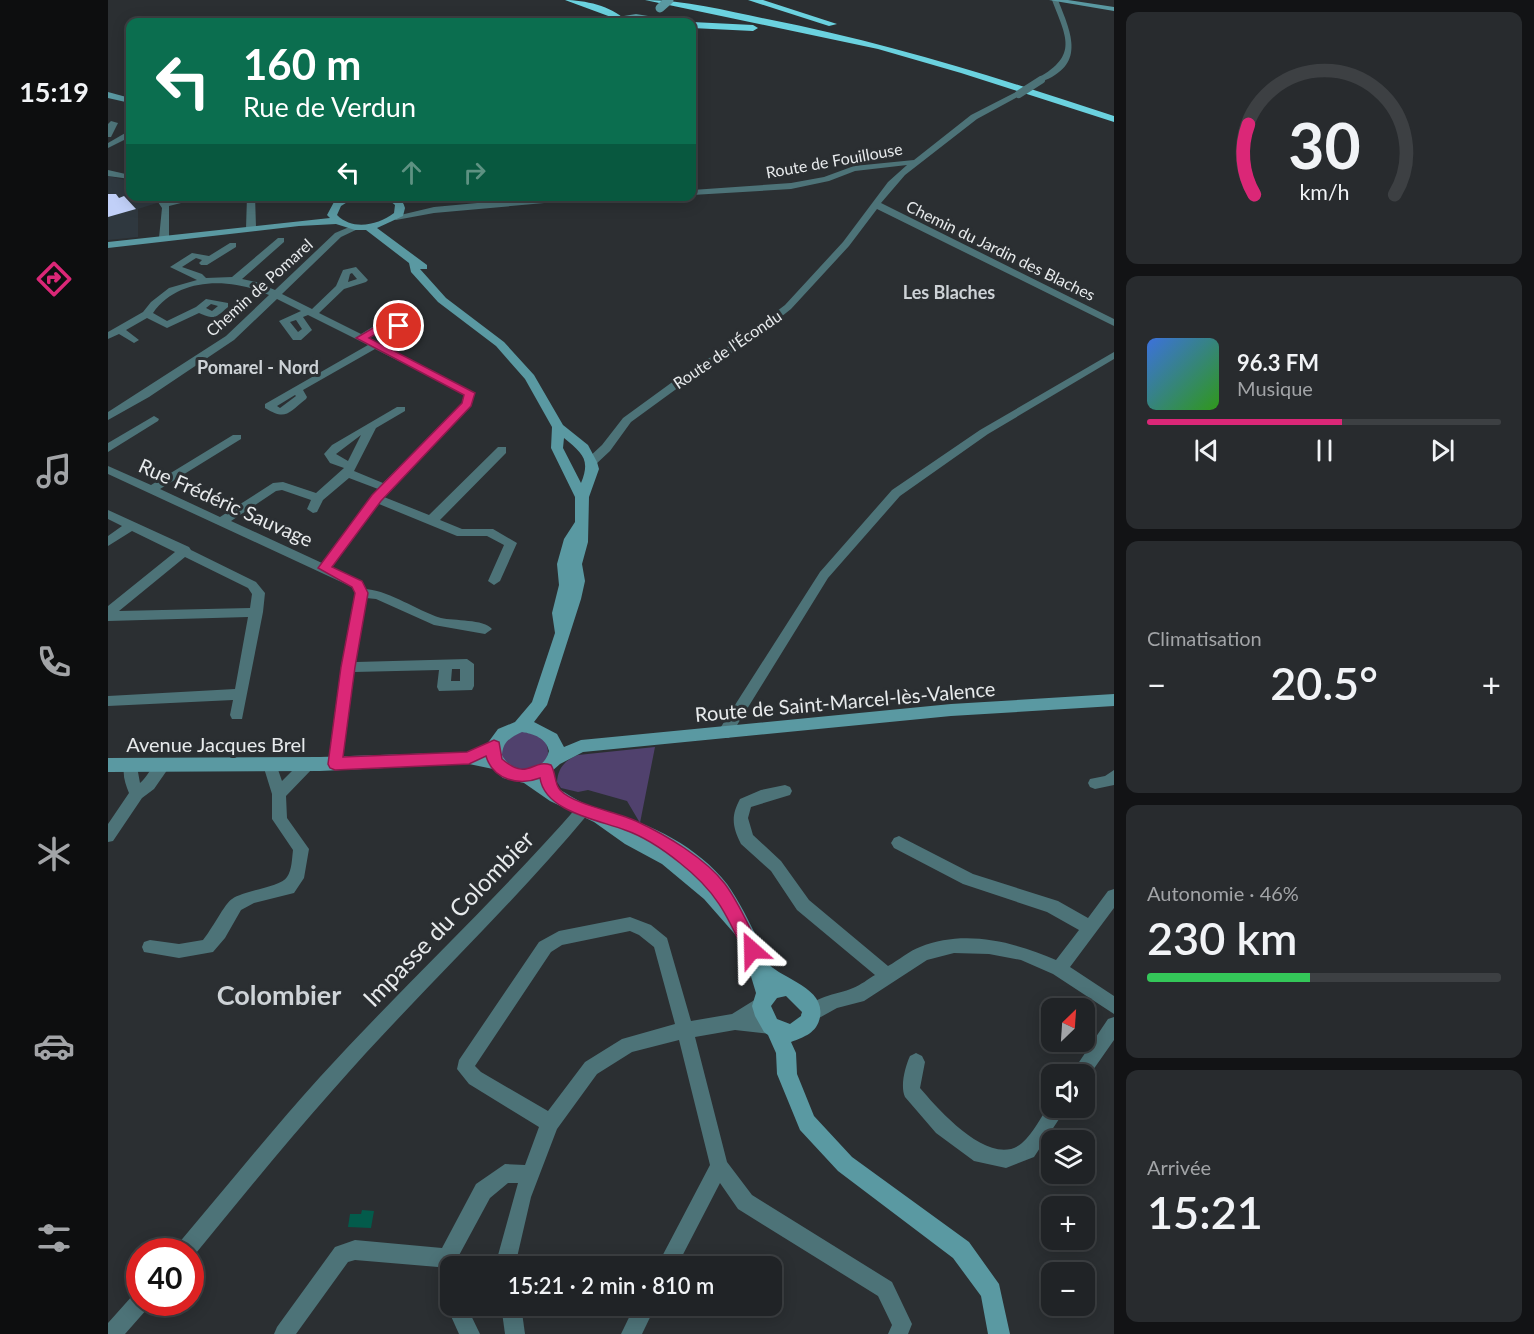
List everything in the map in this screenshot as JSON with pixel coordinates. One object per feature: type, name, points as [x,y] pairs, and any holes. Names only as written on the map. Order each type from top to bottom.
[{"type":"highway","points":[[570,0],[614,15],[616,18]]},
{"type":"highway","points":[[650,0],[759,19],[868,44],[994,79],[1114,119]]},
{"type":"highway","points":[[670,0],[790,22],[913,51],[989,71],[1114,111]]},
{"type":"highway","points":[[753,0],[913,51]]},
{"type":"highway","points":[[696,25],[805,33],[868,44]]},
{"type":"street","points":[[636,18],[659,9],[670,0]]},
{"type":"street","points":[[1054,0],[1114,9]]},
{"type":"street","name":"Route de Fouillouse","points":[[696,192],[791,186],[854,169],[900,165],[917,161],[974,117],[1019,94],[1063,66],[1069,56],[1070,42],[1054,0]]},
{"type":"street","points":[[655,18],[659,9]]},
{"type":"street","points":[[108,97],[126,102]]},
{"type":"street","points":[[114,123],[108,135],[126,134]]},
{"type":"street","points":[[108,146],[126,136]]},
{"type":"street","name":"Route de l'Écondu","points":[[591,462],[627,420],[788,307],[846,244],[891,184],[917,161]]},
{"type":"street","points":[[108,173],[126,175]]},
{"type":"street","points":[[161,201],[164,205],[165,238]]},
{"type":"street","points":[[164,205],[182,201]]},
{"type":"street","points":[[251,201],[251,228]]},
{"type":"street","points":[[394,201],[401,207],[434,210]]},
{"type":"street","points":[[362,227],[434,210],[534,201]]},
{"type":"street","name":"Chemin du Jardin des Blaches","points":[[875,204],[1114,322]]},
{"type":"street","points":[[392,220],[401,207]]},
{"type":"street","points":[[108,245],[299,223],[336,211],[403,251],[414,264],[415,270],[442,300],[469,318],[500,344],[530,377],[561,435],[584,448],[602,451]]},
{"type":"street","name":"Chemin de Pomarel","points":[[336,211],[338,235]]},
{"type":"street","points":[[392,220],[403,251]]},
{"type":"street","name":"Chemin de Pomarel","points":[[108,417],[230,338],[338,235],[362,227]]},
{"type":"street","points":[[235,280],[281,240]]},
{"type":"street","points":[[201,278],[200,266],[233,244]]},
{"type":"street","points":[[209,259],[195,255],[175,267],[201,278],[235,280],[253,284],[470,393],[467,404],[381,493],[325,568]]},
{"type":"street","points":[[108,336],[147,315],[154,304],[172,290],[201,278]]},
{"type":"street","points":[[298,316],[325,304],[341,287]]},
{"type":"street","points":[[147,315],[167,326],[199,309]]},
{"type":"street","points":[[362,338],[385,324]]},
{"type":"street","points":[[119,330],[134,340]]},
{"type":"street","points":[[297,389],[375,345]]},
{"type":"street","points":[[724,734],[824,575],[896,493],[984,432],[1114,355]]},
{"type":"street","points":[[401,409],[371,428],[353,436],[330,454],[381,493],[432,521],[460,533],[489,532],[511,543],[494,581]]},
{"type":"street","points":[[108,448],[154,419]]},
{"type":"street","points":[[222,522],[273,487],[283,486],[315,504],[348,469],[371,428]]},
{"type":"street","points":[[561,435],[556,448],[582,497]]},
{"type":"street","points":[[151,490],[237,437]]},
{"type":"street","points":[[584,448],[593,469],[590,482],[582,497],[581,523],[571,539],[564,564],[566,585],[559,613],[562,633],[539,705],[521,726],[504,733],[494,746],[496,763],[508,774],[526,777],[583,810],[630,825],[669,845],[718,887],[733,909],[761,969],[764,1019],[772,1028],[786,1053],[788,1074],[807,1123],[845,1164],[961,1250],[991,1292],[999,1334]]},
{"type":"street","points":[[432,521],[502,450]]},
{"type":"street","name":"Rue Frédéric Sauvage","points":[[108,470],[325,568],[357,585],[361,593]]},
{"type":"street","points":[[575,483],[590,482]]},
{"type":"street","points":[[108,514],[252,585],[259,593],[237,715]]},
{"type":"street","points":[[108,542],[132,525]]},
{"type":"street","points":[[108,615],[185,550]]},
{"type":"street","points":[[335,764],[361,593],[378,595],[439,622],[485,629]]},
{"type":"street","points":[[108,615],[257,612]]},
{"type":"street","points":[[348,667],[468,664],[467,686],[450,692],[444,687],[446,665]]},
{"type":"street","points":[[108,702],[241,694]]},
{"type":"street","name":"Route de Saint-Marcel-lès-Valence","points":[[548,734],[581,746],[724,734],[951,710],[1114,700]]},
{"type":"street","points":[[539,705],[548,734],[556,748],[550,764],[548,782],[556,796]]},
{"type":"street","points":[[521,726],[548,734]]},
{"type":"street","name":"Avenue Jacques Brel","points":[[469,758],[494,746]]},
{"type":"street","name":"Route de Saint-Marcel-lès-Valence","points":[[550,764],[581,746]]},
{"type":"street","name":"Avenue Jacques Brel","points":[[108,765],[290,765],[469,758],[496,763]]},
{"type":"street","points":[[279,794],[309,764]]},
{"type":"street","points":[[526,777],[550,764]]},
{"type":"street","points":[[131,765],[131,778],[137,794]]},
{"type":"street","points":[[150,947],[179,951],[207,947],[219,933],[235,905],[251,897],[288,888],[296,878],[301,849],[280,819],[279,794],[270,765]]},
{"type":"street","points":[[290,765],[291,782]]},
{"type":"street","points":[[108,836],[137,794],[148,785],[163,766]]},
{"type":"street","points":[[1095,783],[1109,781],[1114,777]]},
{"type":"street","points":[[785,791],[761,796],[745,803],[740,818],[746,839],[776,866],[803,905],[888,976]]},
{"type":"street","name":"Impasse du Colombier","points":[[196,1238],[326,1084],[449,953],[537,864],[583,810]]},
{"type":"street","points":[[900,843],[969,879],[1052,906],[1090,928]]},
{"type":"street","points":[[1059,969],[1114,896]]},
{"type":"street","points":[[550,1123],[475,1078],[466,1069],[468,1060],[545,946],[559,938],[630,924],[645,930],[661,943],[686,1030],[719,1166],[745,1202],[885,1288],[902,1324],[898,1334]]},
{"type":"street","points":[[810,1015],[833,1000],[858,995],[923,953],[954,946],[989,947],[1022,953],[1059,969],[1114,1006]]},
{"type":"street","points":[[761,969],[808,1001],[810,1015],[806,1025],[797,1032],[786,1053]]},
{"type":"street","points":[[735,1022],[779,987],[833,1000]]},
{"type":"street","points":[[508,1256],[529,1175],[550,1123],[591,1068],[628,1045],[686,1030],[735,1022],[772,1028],[782,1032],[797,1032]]},
{"type":"street","points":[[1087,1064],[1114,1025]]},
{"type":"street","points":[[916,1062],[911,1090],[942,1127],[981,1154],[1006,1160],[1028,1151],[1050,1118]]},
{"type":"street","points":[[672,1256],[719,1166]]},
{"type":"street","points":[[448,1256],[483,1191],[505,1173],[529,1175]]},
{"type":"street","points":[[284,1334],[342,1254],[355,1250],[440,1257]]},
{"type":"street","points":[[111,1334],[127,1316]]},
{"type":"street","points":[[461,1316],[470,1334]]},
{"type":"street","points":[[513,1316],[515,1334]]},
{"type":"street","points":[[631,1334],[640,1316]]},
{"type":"shaded area","points":[[108,176],[126,180],[126,201],[155,201],[157,203],[138,209],[138,237],[108,240]]},
{"type":"shaded area","points":[[521,731],[543,737],[548,753],[547,758],[538,766],[516,770],[500,756],[502,743]]},
{"type":"shaded area","points":[[655,747],[640,823],[627,801],[588,790],[578,792],[561,788],[557,782],[563,765],[578,755]]},
{"type":"shaded area","points":[[362,1210],[374,1211],[371,1228],[348,1227],[350,1214],[361,1214]]},
{"type":"building","points":[[108,194],[116,194],[119,198],[124,196],[126,201],[136,209],[108,217]]},
{"type":"district","name":"Les Blaches","points":[[949,292]]},
{"type":"district","name":"Pomarel - Nord","points":[[258,367]]},
{"type":"district","name":"Colombier","points":[[279,994]]},
{"type":"route","points":[[399,326],[385,324],[362,338],[470,393],[467,404],[376,498],[325,568],[357,585],[361,593],[335,764],[420,762],[469,758],[494,746],[496,763],[508,774],[526,777],[546,769],[548,782],[556,796],[600,817],[630,825],[669,845],[688,860],[718,887],[733,909],[752,950]]}]
